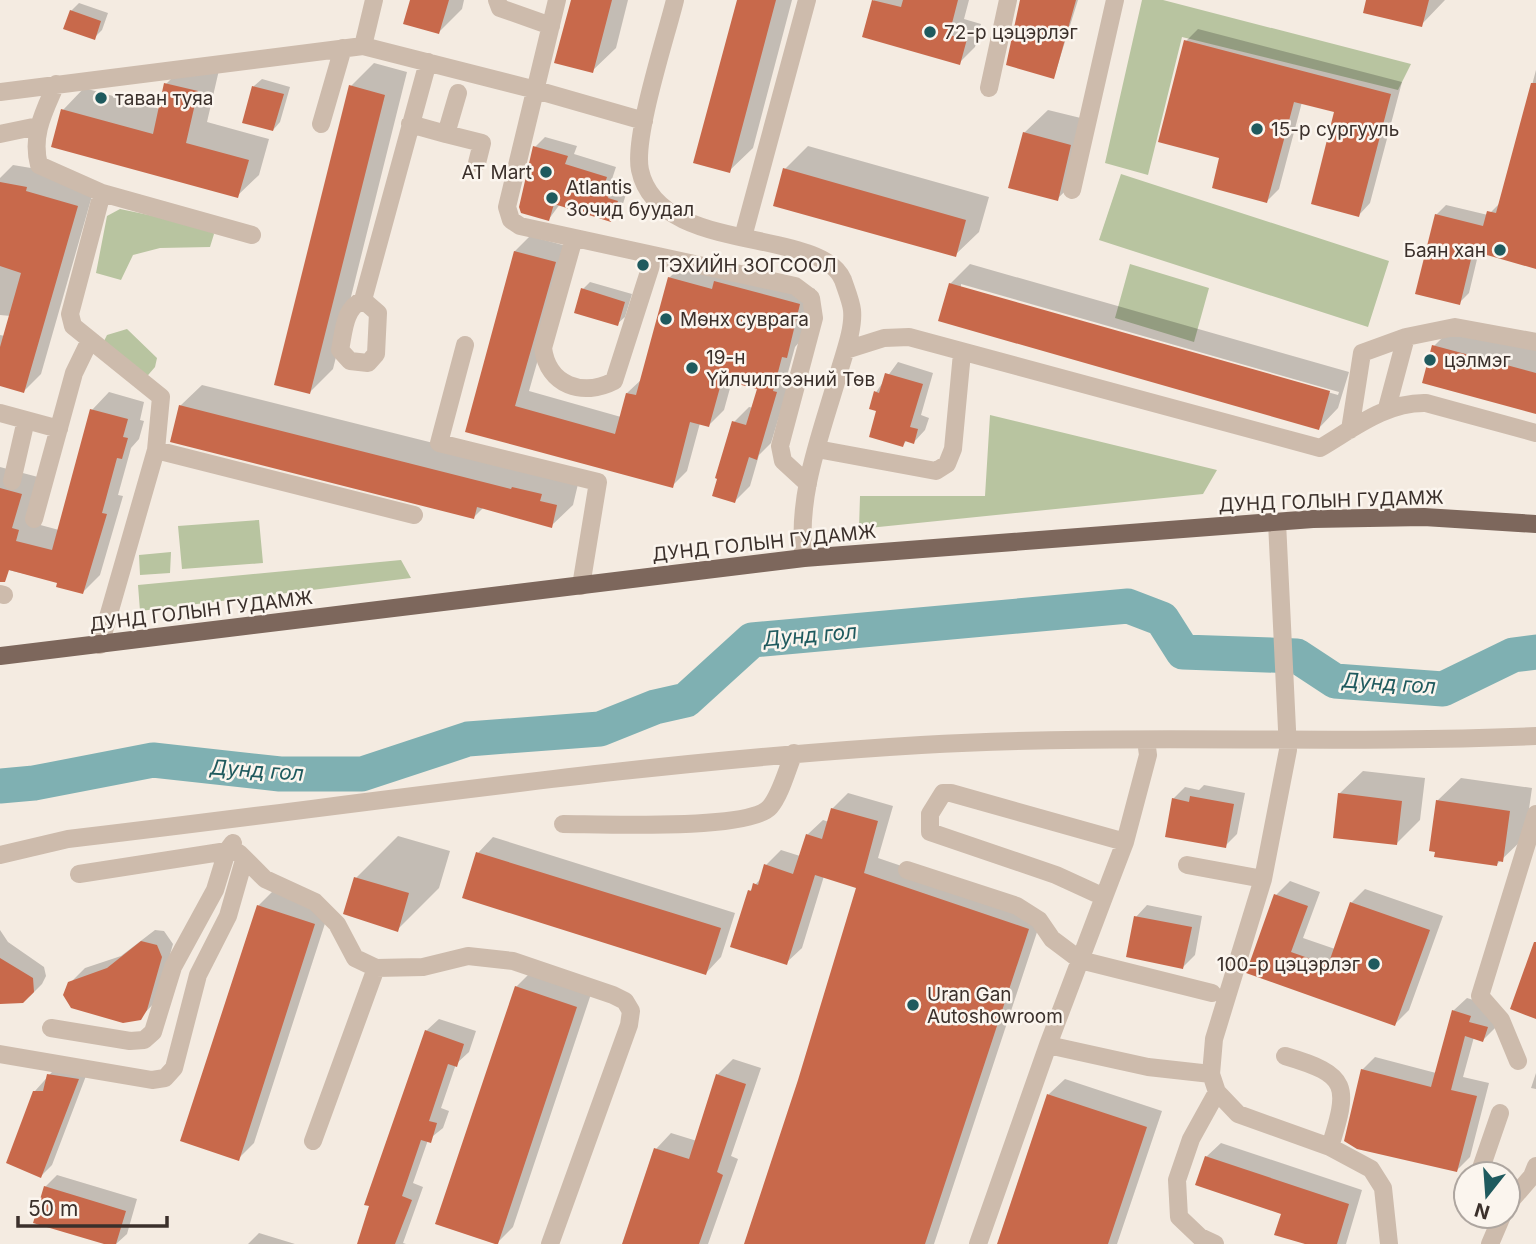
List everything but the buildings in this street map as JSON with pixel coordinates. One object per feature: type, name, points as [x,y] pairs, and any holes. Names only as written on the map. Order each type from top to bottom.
[{"type":"main road","name":"ДУНД ГОЛЫН ГУДАМЖ","points":[[0,656],[804,558],[1277,522],[1424,517],[1536,524]]},
{"type":"street","points":[[363,46],[374,0]]},
{"type":"street","points":[[497,0],[500,8],[551,26]]},
{"type":"street","points":[[557,0],[507,207],[511,220],[520,226],[795,286],[811,298],[814,318],[780,446],[783,461],[808,484]]},
{"type":"street","points":[[675,0],[644,121],[639,169],[648,194],[667,214],[815,256],[842,276],[852,312],[846,350],[808,484],[801,535],[804,558]]},
{"type":"street","points":[[743,237],[807,0]]},
{"type":"street","points":[[989,88],[1008,0]]},
{"type":"street","points":[[1072,190],[1115,0]]},
{"type":"street","points":[[0,92],[363,46],[536,90],[644,121]]},
{"type":"street","points":[[321,124],[343,48]]},
{"type":"street","points":[[363,300],[428,62]]},
{"type":"street","points":[[56,84],[38,126],[34,149],[39,165],[102,193],[252,234]]},
{"type":"street","points":[[446,134],[458,93]]},
{"type":"street","points":[[410,124],[482,144],[477,163]]},
{"type":"street","points":[[0,134],[38,126]]},
{"type":"street","points":[[100,645],[156,450],[161,397],[73,326],[70,314],[102,193]]},
{"type":"street","points":[[574,238],[543,348],[545,363],[557,377],[574,388],[597,390],[614,381],[654,256]]},
{"type":"street","points":[[1350,430],[1362,353],[1406,337],[1455,327],[1536,342]]},
{"type":"street","points":[[846,350],[884,338],[909,337],[1320,448],[1387,408],[1409,403],[1426,403],[1536,433]]},
{"type":"street","points":[[1387,408],[1406,337]]},
{"type":"street","points":[[34,519],[74,373],[90,340]]},
{"type":"street","points":[[465,345],[439,443],[598,482],[581,586]]},
{"type":"street","points":[[817,449],[936,471],[947,464],[953,449],[962,353]]},
{"type":"street","points":[[0,413],[59,429]]},
{"type":"street","points":[[26,420],[6,479],[42,490]]},
{"type":"street","points":[[156,450],[414,515]]},
{"type":"street","points":[[1277,522],[1288,742],[1263,879],[1214,1039],[1211,1074],[1217,1092],[1238,1114],[1330,1147],[1370,1169],[1383,1188],[1389,1244]]},
{"type":"street","points":[[0,855],[68,839],[636,768],[794,753],[925,745],[1190,738],[1288,742],[1536,736]]},
{"type":"street","points":[[978,1244],[1048,1045],[1125,842],[1148,755],[1146,740]]},
{"type":"street","points":[[563,824],[671,825],[751,819],[769,808],[794,753]]},
{"type":"street","points":[[1104,897],[1056,875],[930,832],[930,814],[943,793],[951,793],[1125,842]]},
{"type":"street","points":[[1518,1061],[1501,1020],[1480,996],[1536,814]]},
{"type":"street","points":[[51,1028],[130,1041],[144,1040],[153,1032],[173,967],[215,890],[230,847],[224,821]]},
{"type":"street","points":[[230,847],[265,879],[315,902],[337,924],[355,958],[376,968],[423,967],[468,956],[513,961],[625,1001],[631,1011],[629,1025],[550,1244]]},
{"type":"street","points":[[79,874],[230,847]]},
{"type":"street","points":[[0,1054],[152,1080],[165,1078],[174,1068],[198,975],[228,916],[244,860]]},
{"type":"street","points":[[1188,865],[1263,879]]},
{"type":"street","points":[[907,870],[1017,906],[1039,920],[1052,939],[1080,960],[1212,993]]},
{"type":"street","points":[[313,1141],[376,968]]},
{"type":"street","points":[[1048,1045],[1148,1067],[1211,1074]]},
{"type":"street","points":[[1285,1056],[1322,1067],[1342,1088],[1344,1103],[1330,1147]]},
{"type":"street","points":[[1215,1244],[1200,1237],[1179,1217],[1177,1180],[1191,1139],[1217,1092]]},
{"type":"street","points":[[1484,1160],[1500,1113]]},
{"type":"street","points":[[1522,1189],[1536,1166]]},
{"type":"green space","points":[[1142,0],[1163,0],[1411,64],[1398,90],[1182,37],[1148,175],[1105,163]]},
{"type":"green space","points":[[1121,174],[1389,261],[1368,327],[1099,240]]},
{"type":"green space","points":[[120,209],[211,228],[214,234],[210,247],[160,248],[133,255],[121,280],[96,273],[107,216]]},
{"type":"green space","points":[[1130,264],[1209,288],[1194,342],[1115,318]]},
{"type":"green space","points":[[127,329],[157,358],[155,367],[143,381],[102,345],[107,335]]},
{"type":"green space","points":[[990,415],[1217,470],[1203,494],[859,529],[860,496],[985,496]]},
{"type":"green space","points":[[259,520],[263,563],[182,569],[178,526]]},
{"type":"green space","points":[[171,552],[170,573],[140,575],[139,555]]},
{"type":"green space","points":[[401,560],[411,578],[140,611],[138,585]]},
{"type":"waterway","name":"Дунд гол","points":[[0,786],[34,783],[153,760],[280,774],[362,774],[468,739],[600,729],[655,707],[686,700],[752,640],[1128,606],[1162,619],[1183,652],[1297,656],[1335,681],[1443,689],[1513,655],[1536,652]]},
{"type":"place","name":"72-р цэцэрлэг","points":[[930,32]]},
{"type":"place","name":"таван туяа","points":[[101,98]]},
{"type":"place","name":"15-р сургууль","points":[[1257,129]]},
{"type":"place","name":"AT Mart","points":[[546,172]]},
{"type":"place","name":"Atlantis Зочид буудал","points":[[552,198]]},
{"type":"place","name":"Баян хан","points":[[1500,250]]},
{"type":"place","name":"ТЭХИЙН ЗОГСООЛ","points":[[643,265]]},
{"type":"place","name":"Мөнх суврага","points":[[666,319]]},
{"type":"place","name":"цэлмэг","points":[[1430,360]]},
{"type":"place","name":"19-н Үйлчилгээний Төв","points":[[692,368]]},
{"type":"place","name":"100-р цэцэрлэг","points":[[1374,964]]},
{"type":"place","name":"Uran Gan Autoshowroom","points":[[913,1005]]}]
